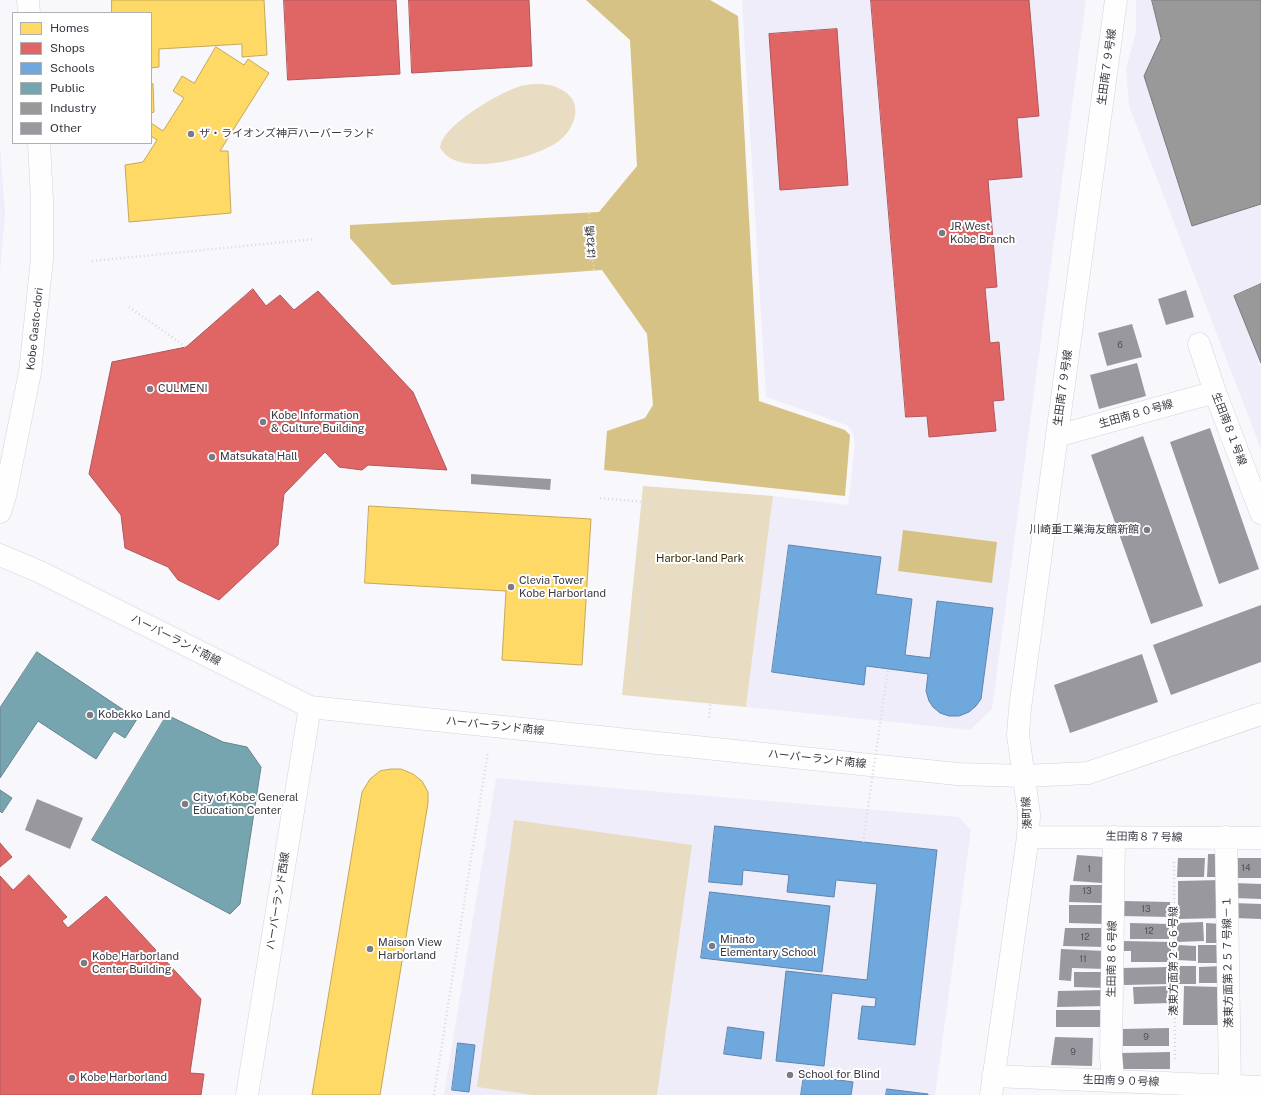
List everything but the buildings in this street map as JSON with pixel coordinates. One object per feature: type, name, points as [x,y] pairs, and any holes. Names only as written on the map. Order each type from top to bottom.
[{"type":"street","points":[[28,0],[29,12]]},
{"type":"street","name":"生田南７９号線","points":[[1024,776],[1018,735],[1020,708],[1116,0]]},
{"type":"street","name":"Kobe Gasto-dori","points":[[0,512],[5,496],[30,372],[42,259],[42,200],[39,144]]},
{"type":"street","name":"生田南８１号線","points":[[1199,344],[1215,392],[1261,513]]},
{"type":"street","name":"生田南８０号線","points":[[1057,436],[1215,392]]},
{"type":"street","name":"ハーバーランド南線","points":[[0,555],[40,572],[310,707],[958,774],[1024,776]]},
{"type":"street","name":"ハーバーランド西線","points":[[247,1095],[310,707]]},
{"type":"street","points":[[1024,776],[1088,773],[1261,714]]},
{"type":"street","name":"湊町線","points":[[992,1086],[1028,837],[1029,814],[1024,776]]},
{"type":"street","name":"生田南８７号線","points":[[1028,837],[1261,838]]},
{"type":"street","name":"生田南８６号線","points":[[1113,1081],[1114,837]]},
{"type":"street","name":"湊東方面第２５７号線－１","points":[[1226,837],[1247,1089]]},
{"type":"street","name":"生田南９０号線","points":[[992,1086],[1113,1081],[1247,1089]]},
{"type":"path","name":"はね橋","points":[[589,213],[594,271]]},
{"type":"path","points":[[92,261],[315,239]]},
{"type":"path","points":[[129,306],[186,347]]},
{"type":"path","points":[[600,498],[654,503],[636,667],[660,689],[711,696],[709,718]]},
{"type":"path","points":[[863,842],[888,669]]},
{"type":"path","points":[[434,1095],[488,751]]},
{"type":"path","name":"湊東方面第２６６号線","points":[[1174,838],[1175,1084]]},
{"type":"shaded area","points":[[586,0],[710,0],[738,16],[759,401],[845,430],[850,435],[845,496],[604,470],[607,431],[645,418],[653,405],[647,334],[602,270],[392,285],[350,238],[350,225],[599,212],[637,166],[630,40]]},
{"type":"shaded area","points":[[742,0],[1086,0],[992,709],[970,730],[746,707],[773,496],[848,505],[855,444],[853,433],[847,425],[766,397]]},
{"type":"shaded area","points":[[1136,0],[1261,0],[1261,449],[1129,106],[1126,69],[1136,32]]},
{"type":"shaded area","points":[[0,145],[5,214],[0,271]]},
{"type":"shaded area","points":[[903,530],[997,542],[992,583],[898,571]]},
{"type":"shaded area","name":"Minato Elementary School","points":[[496,778],[959,817],[971,830],[935,1095],[444,1095]]},
{"type":"green space","points":[[533,84],[557,87],[568,94],[572,100],[575,107],[574,121],[570,129],[559,141],[533,154],[516,159],[497,163],[478,164],[462,162],[449,157],[440,147],[442,141],[456,124],[477,108],[509,90]]},
{"type":"green space","name":"Harbor-land Park","points":[[643,486],[773,496],[746,707],[622,695]]},
{"type":"green space","points":[[514,820],[692,845],[657,1095],[533,1095],[477,1087]]},
{"type":"place","name":"ザ・ライオンズ神戸ハーバーランド","points":[[191,134]]},
{"type":"place","name":"JR West Kobe Branch","points":[[942,233]]},
{"type":"place","name":"CULMENI","points":[[150,389]]},
{"type":"place","name":"Kobe Information & Culture Building","points":[[263,422]]},
{"type":"place","name":"Matsukata Hall","points":[[212,457]]},
{"type":"place","name":"川崎重工業海友館新館","points":[[1147,530]]},
{"type":"place","name":"Clevia Tower Kobe Harborland","points":[[511,587]]},
{"type":"place","name":"Kobekko Land","points":[[90,715]]},
{"type":"place","name":"City of Kobe General Education Center","points":[[185,804]]},
{"type":"place","name":"Minato Elementary School","points":[[712,946]]},
{"type":"place","name":"Maison View Harborland","points":[[370,949]]},
{"type":"place","name":"Kobe Harborland Center Building","points":[[84,963]]},
{"type":"place","name":"School for Blind","points":[[790,1075]]},
{"type":"place","name":"Kobe Harborland","points":[[72,1078]]}]
